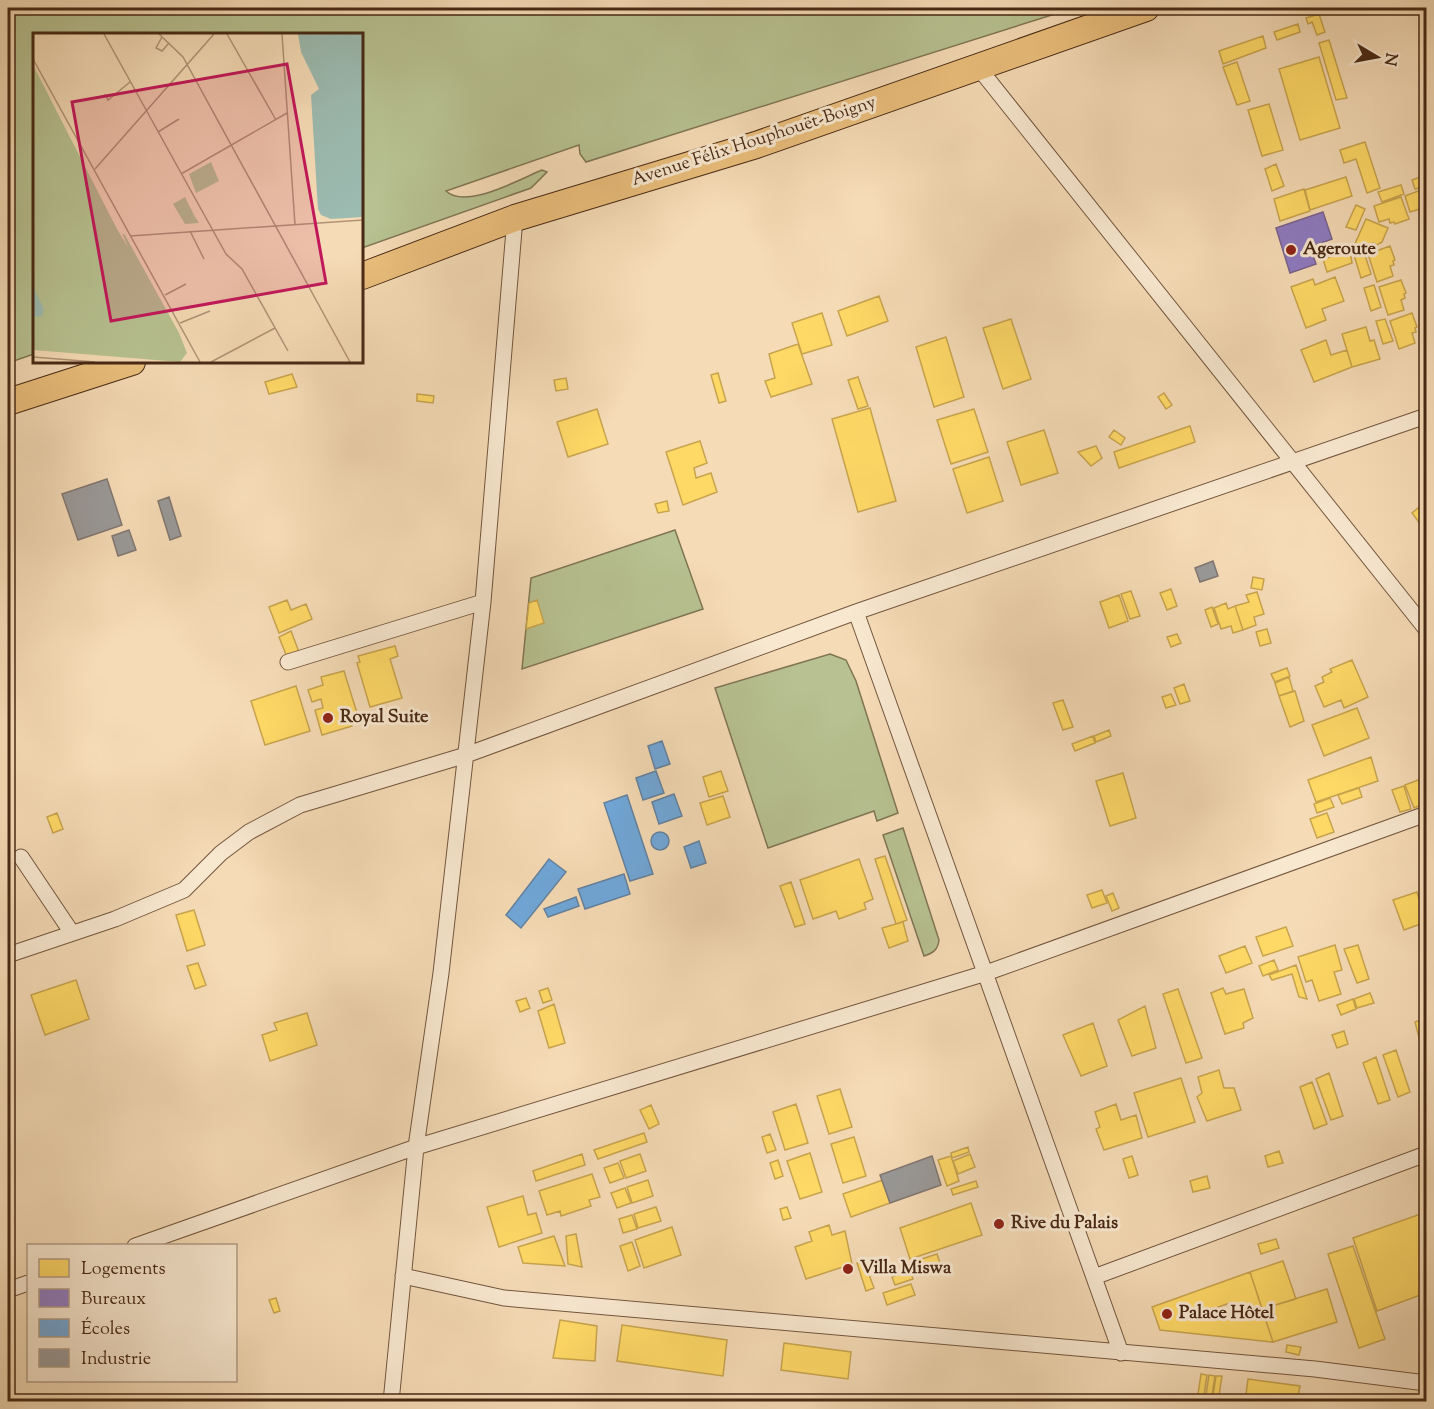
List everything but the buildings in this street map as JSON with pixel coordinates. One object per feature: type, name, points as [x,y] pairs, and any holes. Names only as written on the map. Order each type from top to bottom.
[{"type":"highway","name":"Avenue Félix Houphouët-Boigny","points":[[363,276],[515,218],[756,145],[1146,8]]},
{"type":"highway","points":[[8,402],[129,363]]},
{"type":"street","points":[[978,67],[1191,336],[1295,462],[1426,630]]},
{"type":"street","points":[[391,1401],[416,1147],[441,973],[483,602],[515,218]]},
{"type":"street","points":[[8,955],[183,890],[221,853],[249,832],[300,805],[466,755],[856,612],[1426,416]]},
{"type":"street","points":[[288,662],[483,602]]},
{"type":"street","points":[[856,612],[1121,1353]]},
{"type":"street","points":[[138,1244],[416,1147],[986,973],[1426,814]]},
{"type":"street","points":[[21,857],[72,933]]},
{"type":"street","points":[[1094,1277],[1426,1154]]},
{"type":"street","points":[[403,1276],[504,1298],[1315,1369],[1426,1383]]},
{"type":"street","points":[[8,1290],[27,1283]]},
{"type":"green space","points":[[8,8],[1074,8],[586,162],[580,154],[579,145],[446,191],[455,196],[479,195],[507,186],[542,170],[547,172],[531,188],[363,248],[363,33],[33,33],[33,354],[8,363]]},
{"type":"green space","points":[[675,530],[703,609],[522,669],[531,578]]},
{"type":"green space","points":[[830,654],[846,660],[856,681],[898,813],[877,821],[874,811],[768,848],[715,688]]},
{"type":"green space","points":[[903,828],[939,940],[934,951],[924,956],[883,835]]},
{"type":"place","name":"Ageroute","points":[[1291,250]]},
{"type":"place","name":"Royal Suite","points":[[328,718]]},
{"type":"place","name":"Rive du Palais","points":[[999,1224]]},
{"type":"place","name":"Villa Miswa","points":[[848,1269]]},
{"type":"place","name":"Palace Hôtel","points":[[1167,1314]]}]
